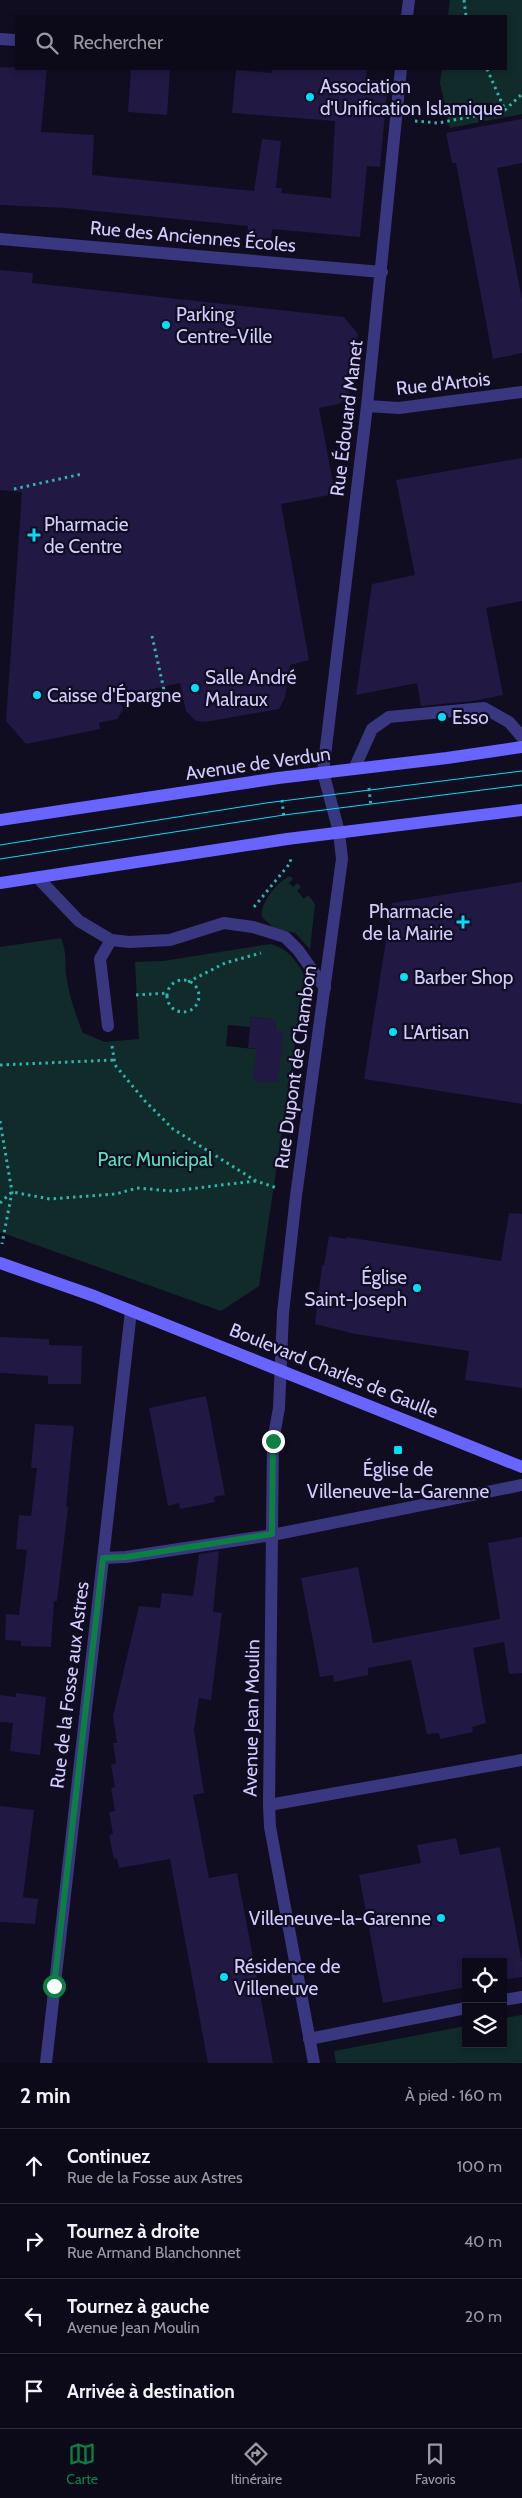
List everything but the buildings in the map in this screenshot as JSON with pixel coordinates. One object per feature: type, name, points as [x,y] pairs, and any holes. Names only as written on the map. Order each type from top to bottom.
[{"type":"main road","name":"Avenue de Verdun","points":[[0,820],[323,772],[522,747]]},
{"type":"main road","points":[[0,884],[339,832],[522,810]]},
{"type":"main road","name":"Boulevard Charles de Gaulle","points":[[0,1263],[131,1311],[282,1370],[522,1467]]},
{"type":"street","points":[[407,15],[409,0]]},
{"type":"street","points":[[0,39],[15,40]]},
{"type":"street","name":"Rue Édouard Manet","points":[[323,772],[382,272],[401,70]]},
{"type":"street","name":"Rue des Anciennes Écoles","points":[[0,239],[382,272]]},
{"type":"street","name":"Rue d'Artois","points":[[367,406],[399,408],[522,392]]},
{"type":"street","points":[[354,769],[372,729],[389,717],[484,708],[509,722],[522,737]]},
{"type":"street","name":"Rue Dupont de Chambon","points":[[282,1370],[283,1313],[296,1196],[326,988],[342,859],[339,832],[323,772]]},
{"type":"street","points":[[38,878],[79,921],[111,940],[130,942],[170,940],[224,923],[253,927],[284,938],[298,950],[326,988]]},
{"type":"street","points":[[108,1026],[100,959],[111,940]]},
{"type":"street","name":"Rue de la Fosse aux Astres","points":[[46,2063],[131,1311]]},
{"type":"street","name":"Avenue Jean Moulin","points":[[282,1370],[279,1408],[273,1441],[270,1828],[314,2063]]},
{"type":"street","points":[[103,1558],[126,1557],[272,1534],[522,1485]]},
{"type":"street","points":[[269,1805],[522,1760]]},
{"type":"street","points":[[507,1999],[522,1997]]},
{"type":"street","points":[[309,2039],[462,2009]]},
{"type":"path","points":[[464,0],[466,15]]},
{"type":"path","points":[[487,70],[505,110]]},
{"type":"path","points":[[395,120],[438,123],[505,110],[522,94]]},
{"type":"path","points":[[14,489],[82,474]]},
{"type":"path","points":[[152,636],[166,699]]},
{"type":"path","points":[[188,982],[225,962],[269,951],[298,950]]},
{"type":"path","points":[[183,980],[188,982],[198,992],[198,1002],[191,1010],[186,1012],[176,1010],[169,1003],[168,993],[173,984],[183,980]]},
{"type":"path","points":[[136,996],[168,993]]},
{"type":"path","points":[[108,1026],[115,1065],[145,1101],[173,1129],[256,1180],[296,1196]]},
{"type":"path","points":[[0,1065],[114,1060]]},
{"type":"path","points":[[0,1121],[12,1192],[2,1248]]},
{"type":"path","points":[[12,1192],[50,1199],[116,1194],[137,1188],[172,1191],[256,1180]]},
{"type":"path","points":[[0,1203],[12,1192]]},
{"type":"green space","points":[[450,0],[522,0],[522,114],[450,128],[440,83],[442,70],[507,70],[507,15],[448,15]]},
{"type":"green space","points":[[290,876],[293,879],[289,883],[293,887],[297,883],[301,887],[297,891],[304,899],[308,895],[315,904],[310,949],[295,933],[274,928],[262,917],[263,906],[270,894]]},
{"type":"green space","name":"Parc Municipal","points":[[61,938],[70,994],[83,1033],[105,1042],[139,1039],[135,962],[163,961],[270,944],[287,952],[295,960],[305,975],[259,1286],[221,1311],[0,1232],[0,947]],"holes":[[[251,1017],[276,1020],[275,1030],[281,1052],[226,1046],[228,1025],[250,1027]]]},
{"type":"green space","points":[[522,2015],[522,2063],[336,2063],[334,2051],[462,2027],[462,2048],[507,2048],[507,2017]]},
{"type":"tram line","points":[[0,845],[266,803],[522,771]]},
{"type":"tram line","points":[[0,859],[284,815],[522,785]]},
{"type":"place","name":"Association d'Unification Islamique","points":[[310,97]]},
{"type":"place","name":"Parking Centre-Ville","points":[[166,325]]},
{"type":"place","name":"Pharmacie de Centre","points":[[34,535]]},
{"type":"place","name":"Salle André Malraux","points":[[195,688]]},
{"type":"place","name":"Caisse d'Épargne","points":[[37,695]]},
{"type":"place","name":"Esso","points":[[442,717]]},
{"type":"place","name":"Pharmacie de la Mairie","points":[[463,922]]},
{"type":"place","name":"Barber Shop","points":[[404,977]]},
{"type":"place","name":"L'Artisan","points":[[393,1032]]},
{"type":"place","name":"Église Saint-Joseph","points":[[417,1288]]},
{"type":"place","name":"Église de Villeneuve-la-Garenne","points":[[398,1450]]},
{"type":"place","name":"Villeneuve-la-Garenne","points":[[441,1918]]},
{"type":"place","name":"Résidence de Villeneuve","points":[[224,1977]]},
{"type":"route","points":[[54,1986],[103,1558],[126,1557],[272,1534],[273,1441]]}]
